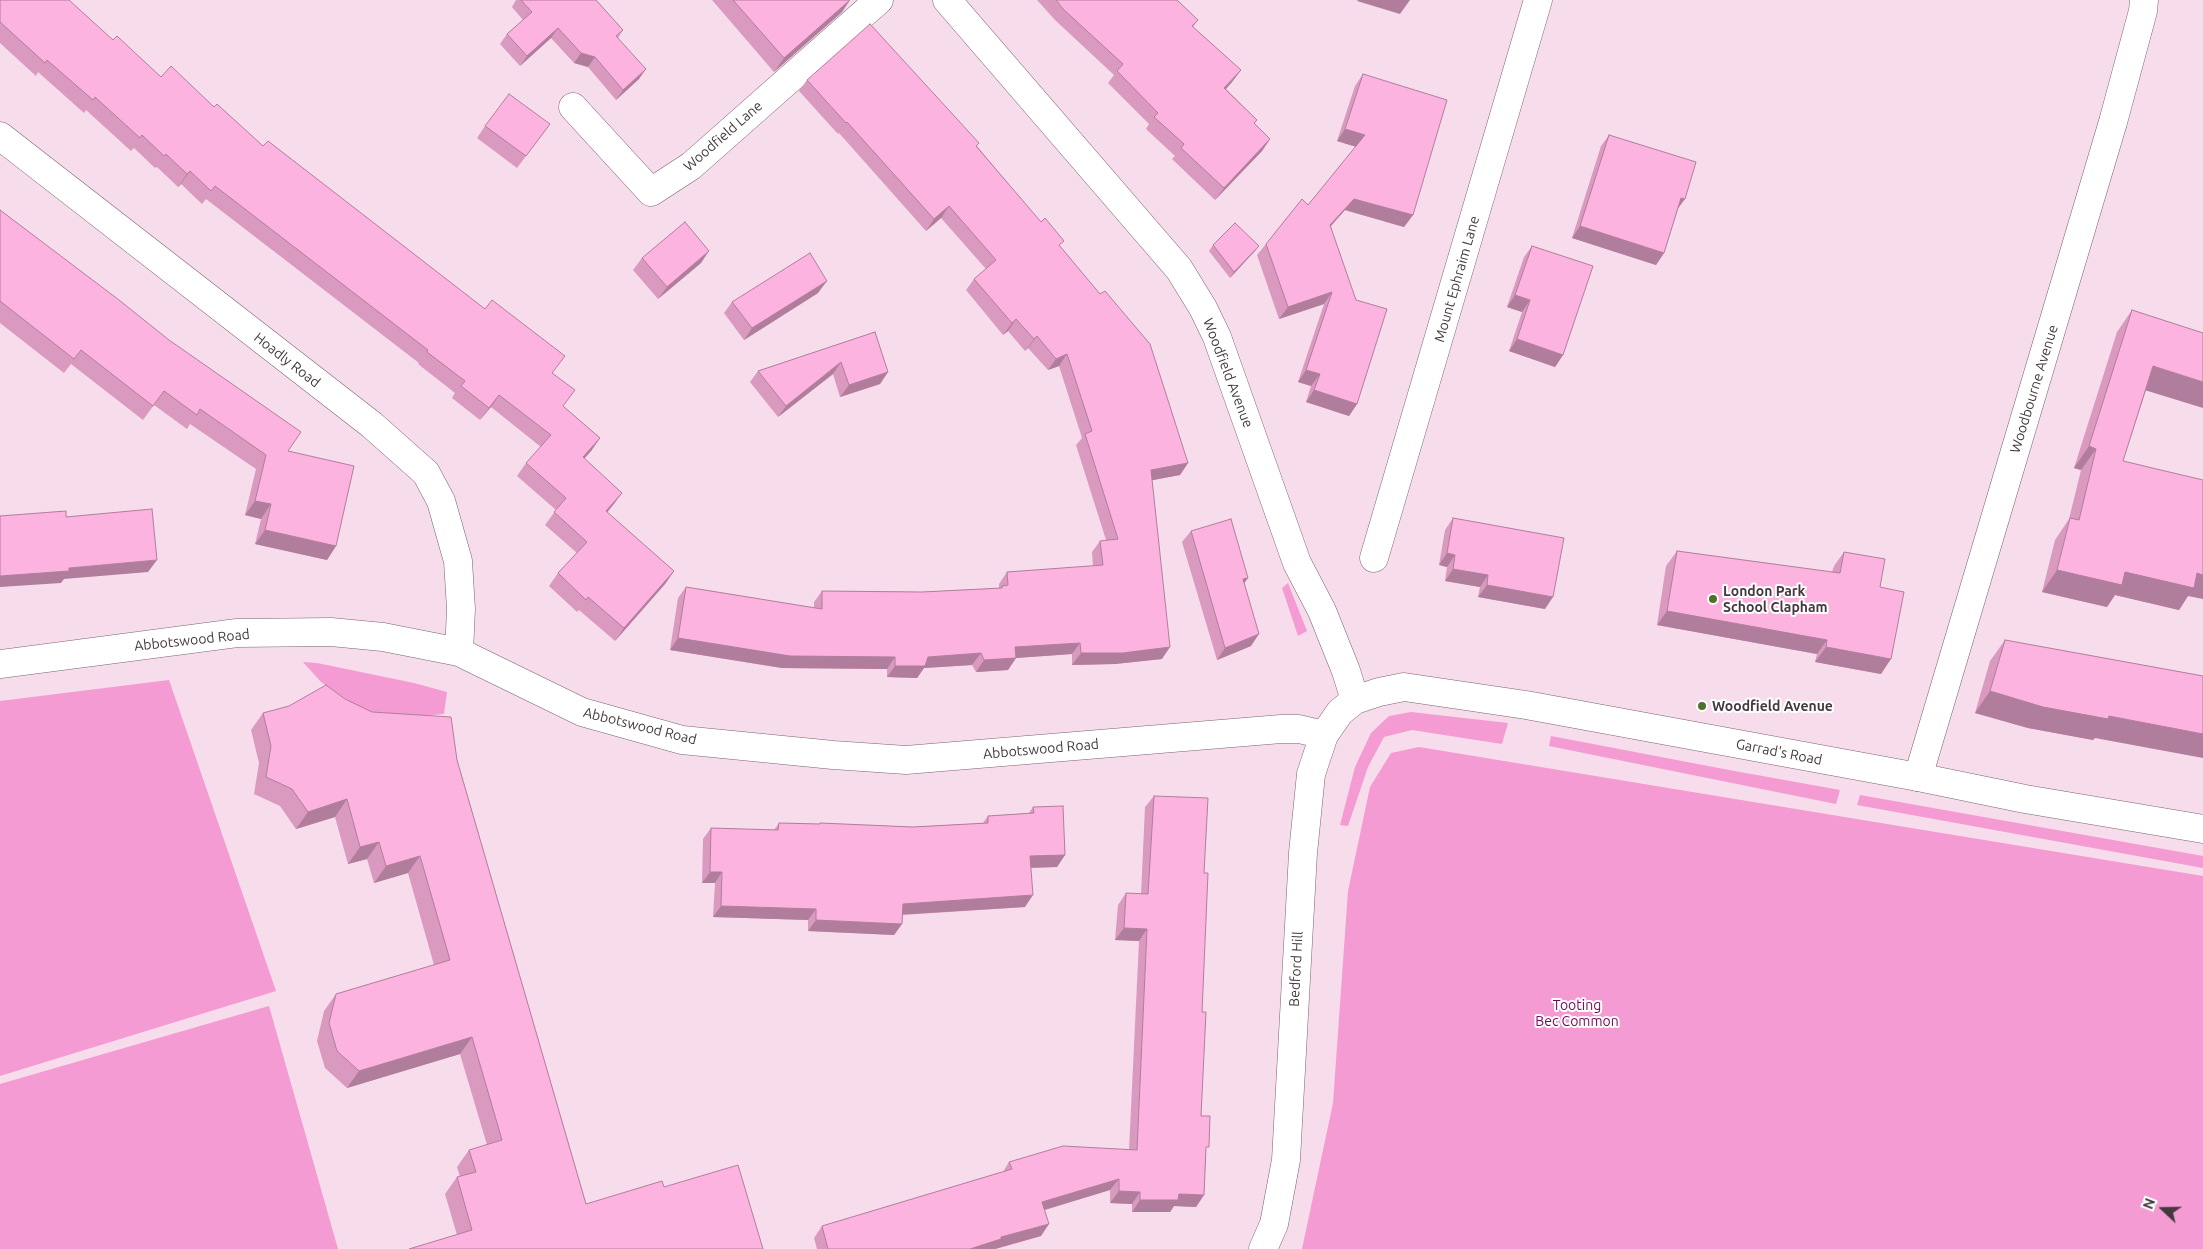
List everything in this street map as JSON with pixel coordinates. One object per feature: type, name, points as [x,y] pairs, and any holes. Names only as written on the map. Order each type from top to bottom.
[{"type":"street","name":"Woodfield Lane","points":[[573,107],[651,192],[691,166],[879,0]]},
{"type":"street","name":"Woodfield Avenue","points":[[946,0],[1179,269],[1203,308],[1217,337],[1297,563],[1322,611],[1346,670],[1355,700]]},
{"type":"street","name":"Mount Ephraim Lane","points":[[1374,558],[1383,533],[1538,0]]},
{"type":"street","name":"Woodbourne Avenue","points":[[1918,777],[2113,122],[2143,11],[2144,0]]},
{"type":"street","name":"Hoadly Road","points":[[0,136],[372,426],[426,473],[442,501],[458,561],[461,609],[458,652]]},
{"type":"street","name":"Abbotswood Road","points":[[0,664],[237,633],[331,632],[383,637],[458,652],[582,712],[682,740],[833,755],[906,760],[1281,729],[1299,729],[1324,734]]},
{"type":"street","name":"Garrad's Road","points":[[1355,700],[1379,692],[1404,687],[1526,705],[1918,777],[2025,799],[2203,829]]},
{"type":"street","name":"Bedford Hill","points":[[1263,1249],[1274,1224],[1286,1160],[1303,852],[1311,774],[1324,734],[1340,712],[1355,700]]},
{"type":"green space","points":[[1288,583],[1307,631],[1298,636],[1282,588]]},
{"type":"green space","points":[[303,662],[317,663],[414,683],[447,692],[444,714],[396,718],[361,710],[321,682]]},
{"type":"green space","points":[[169,680],[276,991],[0,1076],[0,701]]},
{"type":"green space","points":[[1411,712],[1508,723],[1502,744],[1412,730],[1384,737],[1368,767],[1348,826],[1340,825],[1355,767],[1371,733],[1389,716]]},
{"type":"green space","points":[[1551,736],[1840,790],[1836,804],[1549,746]]},
{"type":"green space","name":"Tooting Bec Common","points":[[1419,747],[2203,876],[2203,1249],[1302,1249],[1333,1103],[1348,891],[1370,787],[1391,753]]},
{"type":"green space","points":[[1860,795],[2203,856],[2203,868],[1857,805]]},
{"type":"green space","points":[[269,1006],[338,1249],[0,1249],[0,1084]]},
{"type":"building","points":[[0,0],[69,0],[113,40],[117,36],[161,77],[171,66],[214,107],[217,104],[263,146],[268,141],[485,309],[492,300],[565,356],[552,373],[575,390],[563,406],[600,438],[583,457],[622,493],[606,511],[674,571],[624,628],[588,597],[586,600],[558,573],[587,542],[554,512],[566,498],[526,463],[551,435],[499,395],[489,408],[461,386],[465,381],[427,352],[428,350],[215,186],[211,191],[190,171],[187,174],[142,135],[140,138],[95,97],[93,100],[47,60],[45,63],[0,22]]},
{"type":"building","points":[[521,0],[596,0],[623,30],[616,36],[646,69],[623,90],[595,57],[581,53],[558,28],[527,56],[507,34],[532,12]]},
{"type":"building","points":[[733,0],[850,0],[784,58]]},
{"type":"building","points":[[1056,0],[1177,0],[1198,20],[1192,26],[1241,70],[1224,88],[1257,120],[1254,123],[1270,139],[1224,188],[1181,148],[1184,144],[1154,117],[1158,113],[1117,71],[1123,64],[1063,9]]},
{"type":"building","points":[[870,24],[979,143],[976,146],[1041,222],[1045,218],[1064,241],[1059,245],[1100,294],[1105,291],[1150,344],[1188,463],[1151,470],[1170,647],[1123,653],[1081,653],[1080,643],[1015,647],[1016,658],[984,660],[981,653],[928,657],[925,666],[895,666],[895,657],[790,656],[678,638],[686,587],[822,609],[822,591],[922,592],[1002,588],[1002,586],[1008,585],[1007,572],[1103,565],[1100,541],[1118,539],[1085,434],[1092,431],[1067,354],[1056,359],[1037,336],[1034,339],[1016,319],[1012,323],[974,279],[996,260],[949,206],[934,219],[807,80]]},
{"type":"building","points":[[1363,74],[1447,100],[1413,215],[1354,199],[1330,225],[1356,300],[1387,309],[1357,404],[1314,390],[1320,374],[1306,370],[1332,292],[1288,307],[1266,244],[1302,199],[1308,205],[1365,135],[1345,129]]},
{"type":"building","points":[[509,94],[550,124],[526,156],[485,126]]},
{"type":"building","points":[[1609,135],[1696,162],[1685,199],[1681,198],[1664,253],[1580,226]]},
{"type":"building","points":[[0,210],[169,340],[301,432],[288,451],[354,466],[336,546],[265,530],[271,504],[255,501],[266,455],[200,409],[197,415],[164,391],[153,406],[81,350],[74,359],[0,301]]},
{"type":"building","points":[[685,222],[709,251],[667,287],[642,258]]},
{"type":"building","points":[[1235,223],[1259,246],[1234,272],[1213,245]]},
{"type":"building","points":[[1532,246],[1593,266],[1563,355],[1517,339],[1530,300],[1515,295]]},
{"type":"building","points":[[810,253],[827,281],[752,328],[732,302]]},
{"type":"building","points":[[2132,310],[2203,333],[2203,382],[2153,366],[2123,461],[2203,480],[2203,575],[2197,573],[2194,588],[2125,572],[2122,585],[2057,570],[2070,518],[2079,520],[2096,449],[2089,446]]},
{"type":"building","points":[[875,332],[888,372],[849,385],[841,362],[786,406],[758,371]]},
{"type":"building","points":[[152,509],[157,560],[69,568],[69,571],[0,576],[0,516],[66,511],[66,517]]},
{"type":"building","points":[[1453,518],[1564,538],[1553,597],[1487,585],[1488,575],[1453,569],[1455,555],[1447,553]]},
{"type":"building","points":[[1231,519],[1248,578],[1243,579],[1259,634],[1225,648],[1191,531]]},
{"type":"building","points":[[1677,551],[1840,573],[1844,552],[1885,559],[1880,587],[1904,592],[1891,659],[1826,647],[1827,640],[1667,611]]},
{"type":"building","points":[[2005,640],[2203,676],[2203,734],[2109,716],[2108,719],[2043,707],[1990,691]]},
{"type":"building","points":[[326,685],[345,699],[372,712],[451,717],[457,760],[586,1204],[662,1181],[664,1187],[738,1165],[763,1249],[409,1249],[472,1230],[457,1177],[476,1172],[469,1150],[502,1140],[472,1037],[359,1071],[337,1051],[329,1023],[336,994],[450,960],[420,856],[386,866],[379,842],[360,847],[347,799],[308,812],[292,789],[266,777],[271,746],[263,713],[289,706]]},
{"type":"building","points":[[1154,796],[1208,798],[1204,873],[1208,873],[1202,1012],[1206,1012],[1201,1116],[1210,1116],[1209,1147],[1206,1147],[1204,1195],[1179,1194],[1178,1200],[1140,1200],[1140,1192],[1119,1191],[1119,1179],[1042,1202],[1049,1224],[1001,1237],[1001,1239],[970,1249],[828,1249],[822,1226],[1012,1169],[1009,1162],[1063,1146],[1137,1150],[1147,929],[1124,928],[1126,893],[1148,894]]},
{"type":"building","points":[[1063,806],[1065,855],[1030,856],[1033,895],[903,904],[902,924],[816,920],[816,909],[721,906],[722,872],[710,872],[711,828],[778,830],[779,823],[913,827],[988,823],[988,816],[1034,813],[1033,807]]},
{"type":"place","name":"London Park School Clapham","points":[[1713,599]]},
{"type":"place","name":"Woodfield Avenue","points":[[1702,706]]}]
